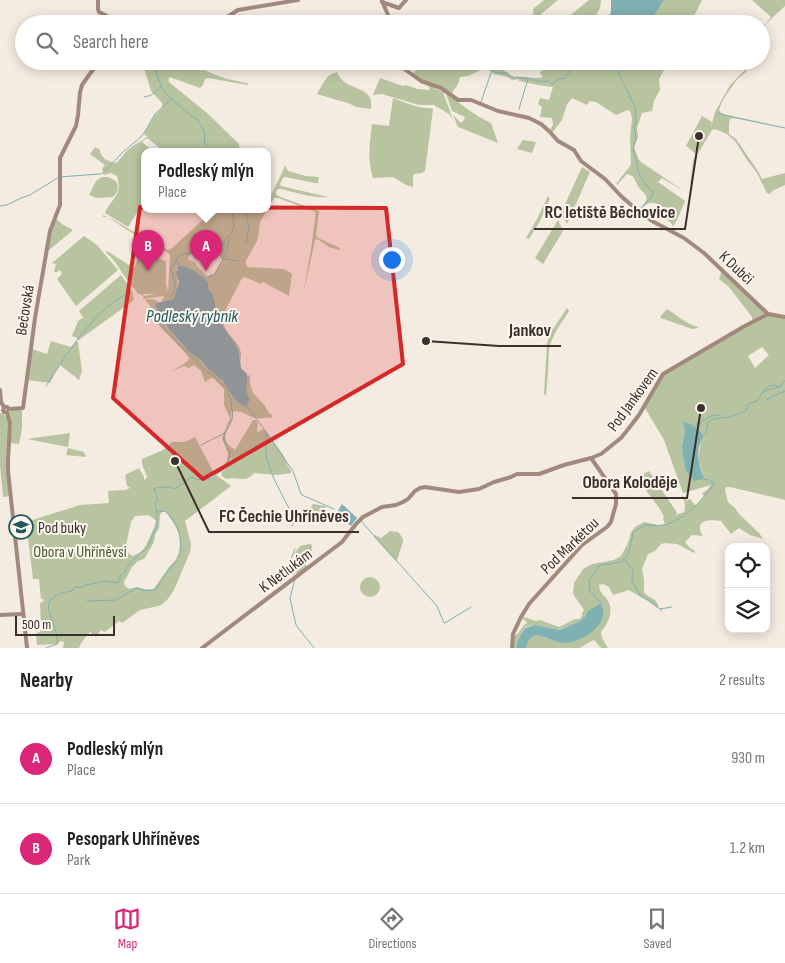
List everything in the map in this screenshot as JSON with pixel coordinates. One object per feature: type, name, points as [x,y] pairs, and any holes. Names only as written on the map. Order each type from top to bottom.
[{"type":"street","points":[[98,0],[98,9],[105,15]]},
{"type":"street","points":[[230,15],[238,10],[298,0]]},
{"type":"street","points":[[381,1],[401,8],[406,0]]},
{"type":"street","points":[[381,1],[388,15]]},
{"type":"street","name":"Bečovská","points":[[5,410],[23,408],[50,231],[60,206],[60,158],[76,126],[81,88],[92,70]]},
{"type":"street","name":"K Dubči","points":[[406,70],[421,81],[441,88],[458,100],[470,100],[498,111],[526,117],[538,122],[558,141],[574,150],[581,161],[605,179],[627,202],[652,221],[672,231],[704,253],[768,314]]},
{"type":"street","points":[[768,314],[785,317]]},
{"type":"street","name":"Pod Jankovem","points":[[539,474],[591,458],[608,448],[630,428],[664,374],[768,314]]},
{"type":"street","points":[[0,390],[2,402],[10,423],[8,471],[27,648]]},
{"type":"street","name":"Pod Markétou","points":[[512,648],[513,634],[529,604],[582,546],[611,522],[616,504],[616,494],[591,458]]},
{"type":"street","name":"K Netlukám","points":[[202,648],[342,542],[363,517],[380,508],[403,502],[420,488],[459,492],[477,490],[518,474],[539,474]]},
{"type":"street","points":[[0,615],[23,614]]},
{"type":"highlighted area","points":[[140,207],[386,208],[403,364],[203,479],[113,398]]},
{"type":"green space","points":[[544,0],[558,0],[540,15],[534,15],[533,9]]},
{"type":"green space","points":[[589,0],[601,0],[600,8],[596,15],[570,15]]},
{"type":"green space","points":[[664,0],[702,0],[694,15],[655,14]]},
{"type":"green space","points":[[752,0],[785,0],[785,6],[770,20],[771,17]]},
{"type":"green space","points":[[145,70],[205,70],[215,75],[248,83],[248,85],[208,78],[205,79],[200,88],[170,77],[168,80],[170,83],[207,113],[239,144],[240,148],[160,148],[147,138],[142,142],[149,148],[141,148],[141,206],[128,227],[105,213],[118,192],[117,176],[111,173],[104,175],[102,169],[105,165],[90,154],[95,147],[100,150],[105,159],[116,163],[131,148],[148,137],[144,134],[155,115],[163,107],[163,104],[151,91]]},
{"type":"green space","points":[[416,70],[482,70],[468,76],[460,77],[453,94],[413,74]]},
{"type":"green space","points":[[489,70],[502,70],[513,77],[536,78],[543,77],[540,72],[543,70],[664,70],[659,79],[660,90],[654,101],[652,111],[642,113],[637,128],[638,137],[634,147],[641,162],[681,189],[662,178],[658,182],[685,201],[673,227],[666,218],[666,210],[660,205],[651,203],[642,207],[646,200],[646,195],[632,176],[627,174],[616,184],[631,163],[630,138],[632,118],[630,111],[628,110],[616,115],[596,102],[590,101],[587,105],[572,98],[567,104],[562,120],[552,133],[550,131],[553,124],[552,118],[540,117],[542,107],[538,104],[540,98],[549,100],[553,87],[519,81],[519,79],[512,80],[508,77],[494,74]]},
{"type":"green space","points":[[747,70],[729,91],[719,110],[727,115],[785,128],[734,118],[730,119],[729,123],[729,134],[736,139],[762,179],[785,173],[785,185],[772,191],[770,194],[767,193],[757,173],[735,141],[727,134],[715,129],[712,130],[697,155],[692,186],[690,185],[693,161],[699,149],[695,153],[686,146],[702,116],[712,122],[711,128],[715,112],[730,85]]},
{"type":"green space","points":[[337,72],[346,83],[364,91],[368,95],[371,101],[371,109],[356,107],[317,94],[327,78]]},
{"type":"green space","points":[[380,78],[417,89],[430,90],[428,85],[443,92],[453,120],[449,114],[434,105],[419,105],[382,94],[373,95]]},
{"type":"green space","points":[[446,94],[491,123],[498,143],[458,127],[453,115],[461,123],[465,117],[452,111]]},
{"type":"green space","points":[[393,98],[416,106],[433,109],[425,171],[414,174],[413,187],[393,177],[373,178],[371,171],[369,151],[372,124],[389,126]]},
{"type":"green space","points":[[523,140],[536,142],[532,153],[517,149]]},
{"type":"green space","points":[[285,165],[288,171],[319,177],[318,183],[285,177],[280,184],[281,186],[328,197],[311,196],[281,189],[276,191],[278,196],[319,211],[316,235],[318,238],[340,248],[339,250],[329,247],[319,240],[315,240],[303,295],[316,212],[274,198],[271,203],[271,196]]},
{"type":"green space","points":[[582,167],[590,172],[567,224],[561,213]]},
{"type":"green space","points":[[102,177],[108,177],[116,181],[118,189],[113,197],[96,198],[89,195],[96,181]]},
{"type":"green space","points":[[548,196],[550,199],[540,221],[529,239],[526,238],[537,219]]},
{"type":"green space","points":[[211,213],[265,213],[260,222],[258,239],[246,261],[246,265],[248,267],[288,271],[292,274],[289,296],[263,282],[261,284],[245,277],[242,278],[226,309],[227,314],[224,317],[227,331],[240,348],[240,361],[235,343],[222,325],[206,279],[193,270],[179,265],[178,270],[175,270],[178,284],[173,299],[162,301],[163,296],[143,299],[144,296],[157,294],[144,294],[142,296],[138,294],[106,252],[134,268],[140,253],[166,261],[166,284],[168,291],[170,255],[109,218],[168,250]],"holes":[[[191,254],[203,257],[203,259],[216,254],[222,260],[214,274],[207,276],[196,263],[188,259]]]},
{"type":"green space","points":[[56,219],[73,230],[47,252],[51,228]]},
{"type":"green space","points":[[558,220],[563,231],[543,264],[535,258]]},
{"type":"green space","points":[[84,236],[97,245],[118,270],[76,306],[57,279],[62,274],[60,270],[54,272],[56,264],[52,263]]},
{"type":"green space","points":[[721,272],[765,313],[752,320],[752,317],[729,287],[719,279]]},
{"type":"green space","points":[[121,275],[132,291],[134,300],[77,340],[77,338],[72,336],[78,321],[82,318],[84,319],[79,311]]},
{"type":"green space","points":[[145,300],[158,302],[155,306],[168,328],[191,354],[201,360],[208,369],[223,381],[238,403],[241,404],[248,396],[246,390],[247,376],[250,375],[253,393],[272,415],[272,418],[257,418],[241,412],[231,412],[231,420],[225,438],[226,441],[235,450],[253,420],[256,420],[258,424],[257,431],[259,432],[261,429],[266,431],[284,456],[291,473],[277,475],[254,473],[245,479],[226,479],[221,473],[232,457],[223,470],[218,474],[216,472],[224,466],[228,457],[222,438],[230,418],[224,405],[224,389],[214,379],[211,378],[205,382],[201,371],[194,365],[189,368],[184,366],[171,372],[188,361],[189,358],[161,328]]},
{"type":"green space","points":[[567,308],[569,311],[556,331],[549,350],[546,396],[544,394],[547,343],[551,332]]},
{"type":"green space","points":[[667,309],[698,328],[692,329],[661,318]]},
{"type":"green space","points":[[770,315],[785,318],[785,500],[730,487],[726,487],[725,490],[728,502],[763,539],[750,535],[739,528],[731,534],[721,521],[712,520],[704,522],[700,527],[703,536],[692,535],[685,542],[695,551],[694,553],[677,544],[665,543],[648,554],[642,569],[644,592],[655,600],[659,606],[657,608],[629,590],[613,595],[609,587],[603,584],[599,585],[600,591],[610,605],[608,621],[601,632],[608,648],[601,648],[593,640],[580,648],[526,648],[529,640],[537,635],[556,641],[602,607],[601,604],[588,611],[580,621],[560,630],[535,625],[525,627],[516,648],[513,648],[514,636],[527,623],[522,619],[524,617],[536,621],[540,620],[559,627],[575,619],[580,619],[584,610],[573,594],[574,583],[583,569],[592,564],[614,560],[621,556],[630,534],[635,527],[644,522],[658,525],[665,524],[660,509],[642,485],[642,475],[649,471],[678,514],[676,513],[676,515],[684,512],[685,504],[682,496],[687,501],[689,499],[697,505],[704,496],[702,493],[711,485],[683,493],[664,440],[645,406],[663,375],[763,316]],"holes":[[[762,347],[769,355],[755,368],[748,356]],[[683,424],[701,440],[698,460],[704,477],[682,445],[685,432]]]},
{"type":"green space","points":[[51,341],[71,347],[76,341],[78,342],[82,371],[79,380],[60,365],[50,383],[27,380],[32,349],[47,354]]},
{"type":"green space","points":[[12,410],[22,411],[22,428],[19,444],[10,443],[12,424],[9,412]]},
{"type":"green space","points":[[0,413],[5,415],[9,424],[10,496],[3,497],[0,465]]},
{"type":"green space","points":[[70,433],[68,448],[84,452],[86,457],[66,455],[68,447],[27,439]]},
{"type":"green space","name":"Obora v Uhříněvsi","points":[[195,437],[214,473],[208,478],[210,479],[216,475],[231,486],[185,521],[191,544],[190,552],[174,590],[167,600],[161,605],[140,610],[122,623],[119,621],[105,632],[101,630],[96,637],[90,632],[79,648],[63,648],[64,642],[60,641],[58,644],[37,645],[36,633],[41,630],[40,603],[44,601],[41,599],[39,579],[33,579],[26,522],[80,505],[109,503],[108,491],[130,488],[127,486],[125,475],[139,468],[144,480],[146,479],[142,459],[163,450],[172,442],[184,442]],"holes":[[[165,511],[179,534],[180,546],[177,559],[153,590],[137,587],[129,589],[125,586],[124,582],[132,567],[138,561],[144,559],[154,542],[159,528],[160,515]],[[148,515],[156,521],[154,528],[143,550],[132,556],[125,550],[131,522],[135,516]]]},
{"type":"green space","points":[[313,504],[325,506],[327,509],[318,519],[311,519],[308,516]]},
{"type":"green space","points":[[390,531],[398,532],[403,540],[396,561],[374,537],[375,535],[381,538]]},
{"type":"green space","points":[[312,545],[311,556],[305,562],[307,566],[297,575],[295,568],[297,568],[296,564],[299,563],[299,556],[294,554],[300,546]]},
{"type":"green space","points":[[370,577],[377,580],[380,587],[377,594],[370,597],[363,594],[360,587],[363,580]]},
{"type":"water","points":[[611,0],[664,0],[654,15],[610,15]]},
{"type":"water","name":"Podleský rybník","points":[[178,266],[193,270],[206,279],[208,283],[208,288],[213,295],[222,325],[235,343],[239,352],[241,368],[247,374],[247,390],[250,399],[247,405],[244,406],[238,403],[223,381],[208,369],[201,360],[191,354],[168,328],[155,306],[156,303],[173,299],[179,282],[175,270],[178,271]]},
{"type":"water","points":[[685,422],[695,427],[703,436],[698,456],[704,477],[694,481],[686,471],[683,455],[682,445],[685,432],[683,423]]},
{"type":"water","points":[[342,504],[357,518],[351,526],[336,514]]},
{"type":"water","points":[[601,603],[603,615],[601,621],[588,635],[576,641],[564,643],[537,635],[529,640],[526,648],[516,648],[525,628],[535,625],[560,630],[580,621],[588,611]]},
{"type":"waterway","points":[[155,70],[166,94],[197,119],[204,131],[205,144],[208,148]]},
{"type":"waterway","points":[[481,102],[492,70]]},
{"type":"waterway","points":[[493,70],[515,78],[528,78],[541,82],[548,81],[552,84],[561,78],[564,79],[571,70]]},
{"type":"waterway","points":[[618,70],[621,77]]},
{"type":"waterway","points":[[621,78],[635,107],[636,121],[634,127],[636,138],[633,149],[638,171],[643,181],[653,193],[640,209]]},
{"type":"waterway","points":[[519,109],[528,79]]},
{"type":"waterway","points":[[144,97],[153,94],[162,86]]},
{"type":"waterway","points":[[0,206],[30,195],[59,177],[103,173],[124,151],[140,138],[155,114],[171,99]]},
{"type":"waterway","points":[[718,113],[785,128]]},
{"type":"waterway","points":[[171,297],[175,289],[171,267],[175,261],[183,254],[200,252],[207,256],[214,253],[232,232],[234,224],[232,213]]},
{"type":"waterway","points":[[246,213],[249,227],[246,244]]},
{"type":"waterway","points":[[208,277],[215,274],[227,251],[230,238]]},
{"type":"waterway","points":[[224,259],[238,261]]},
{"type":"waterway","points":[[176,260],[179,265]]},
{"type":"waterway","points":[[46,386],[72,347],[94,319],[106,308],[131,293]]},
{"type":"waterway","points":[[46,648],[57,644],[57,636],[49,612],[49,605],[52,599],[59,594],[72,591],[75,586],[77,588],[104,581],[118,583],[120,576],[131,562],[147,548],[157,528],[155,504],[158,500],[154,488],[169,487],[174,489],[191,477],[199,480],[204,478],[210,479],[224,469],[228,463],[230,451],[227,449],[224,437],[233,414],[232,400],[229,397],[228,389],[207,372],[166,331],[158,319]]},
{"type":"waterway","points":[[702,436],[706,433],[710,420],[729,417],[746,411],[748,404],[757,401],[765,391],[781,386],[783,381],[785,381]]},
{"type":"waterway","points":[[762,393],[771,386],[779,387]]},
{"type":"waterway","points":[[766,400],[785,391]]},
{"type":"waterway","points":[[246,405],[293,471],[301,494],[334,509]]},
{"type":"waterway","points":[[696,426],[697,423],[711,416],[720,415],[722,417]]},
{"type":"waterway","points":[[266,432],[267,460],[274,479],[295,520],[292,526]]},
{"type":"waterway","points":[[201,445],[225,433]]},
{"type":"waterway","points":[[703,479],[709,480],[713,484]]},
{"type":"waterway","points":[[601,603],[590,591],[589,580],[600,565],[622,561],[629,550],[633,532],[647,525],[659,526],[675,521],[690,511],[714,484]]},
{"type":"waterway","points":[[157,512],[165,511],[177,527],[180,538],[179,557]]},
{"type":"waterway","points":[[361,521],[437,606],[444,623],[471,607]]},
{"type":"waterway","points":[[294,575],[291,559],[295,549]]},
{"type":"waterway","points":[[87,601],[116,600],[136,588],[146,591],[156,589],[178,559]]},
{"type":"waterway","points":[[625,559],[634,570],[632,581],[640,595],[662,611]]},
{"type":"waterway","points":[[295,579],[290,598],[296,625],[314,648]]},
{"type":"waterway","points":[[660,609],[672,607]]},
{"type":"place","name":"RC letiště Běchovice","points":[[699,136]]},
{"type":"place","name":"Pesopark Uhříněves","points":[[148,271]]},
{"type":"place","name":"Podleský mlýn","points":[[206,271]]},
{"type":"place","name":"Jankov","points":[[426,341]]},
{"type":"place","name":"Obora Koloděje","points":[[701,408]]},
{"type":"place","name":"FC Čechie Uhříněves","points":[[175,461]]},
{"type":"place","name":"Pod buky","points":[[21,527]]}]
